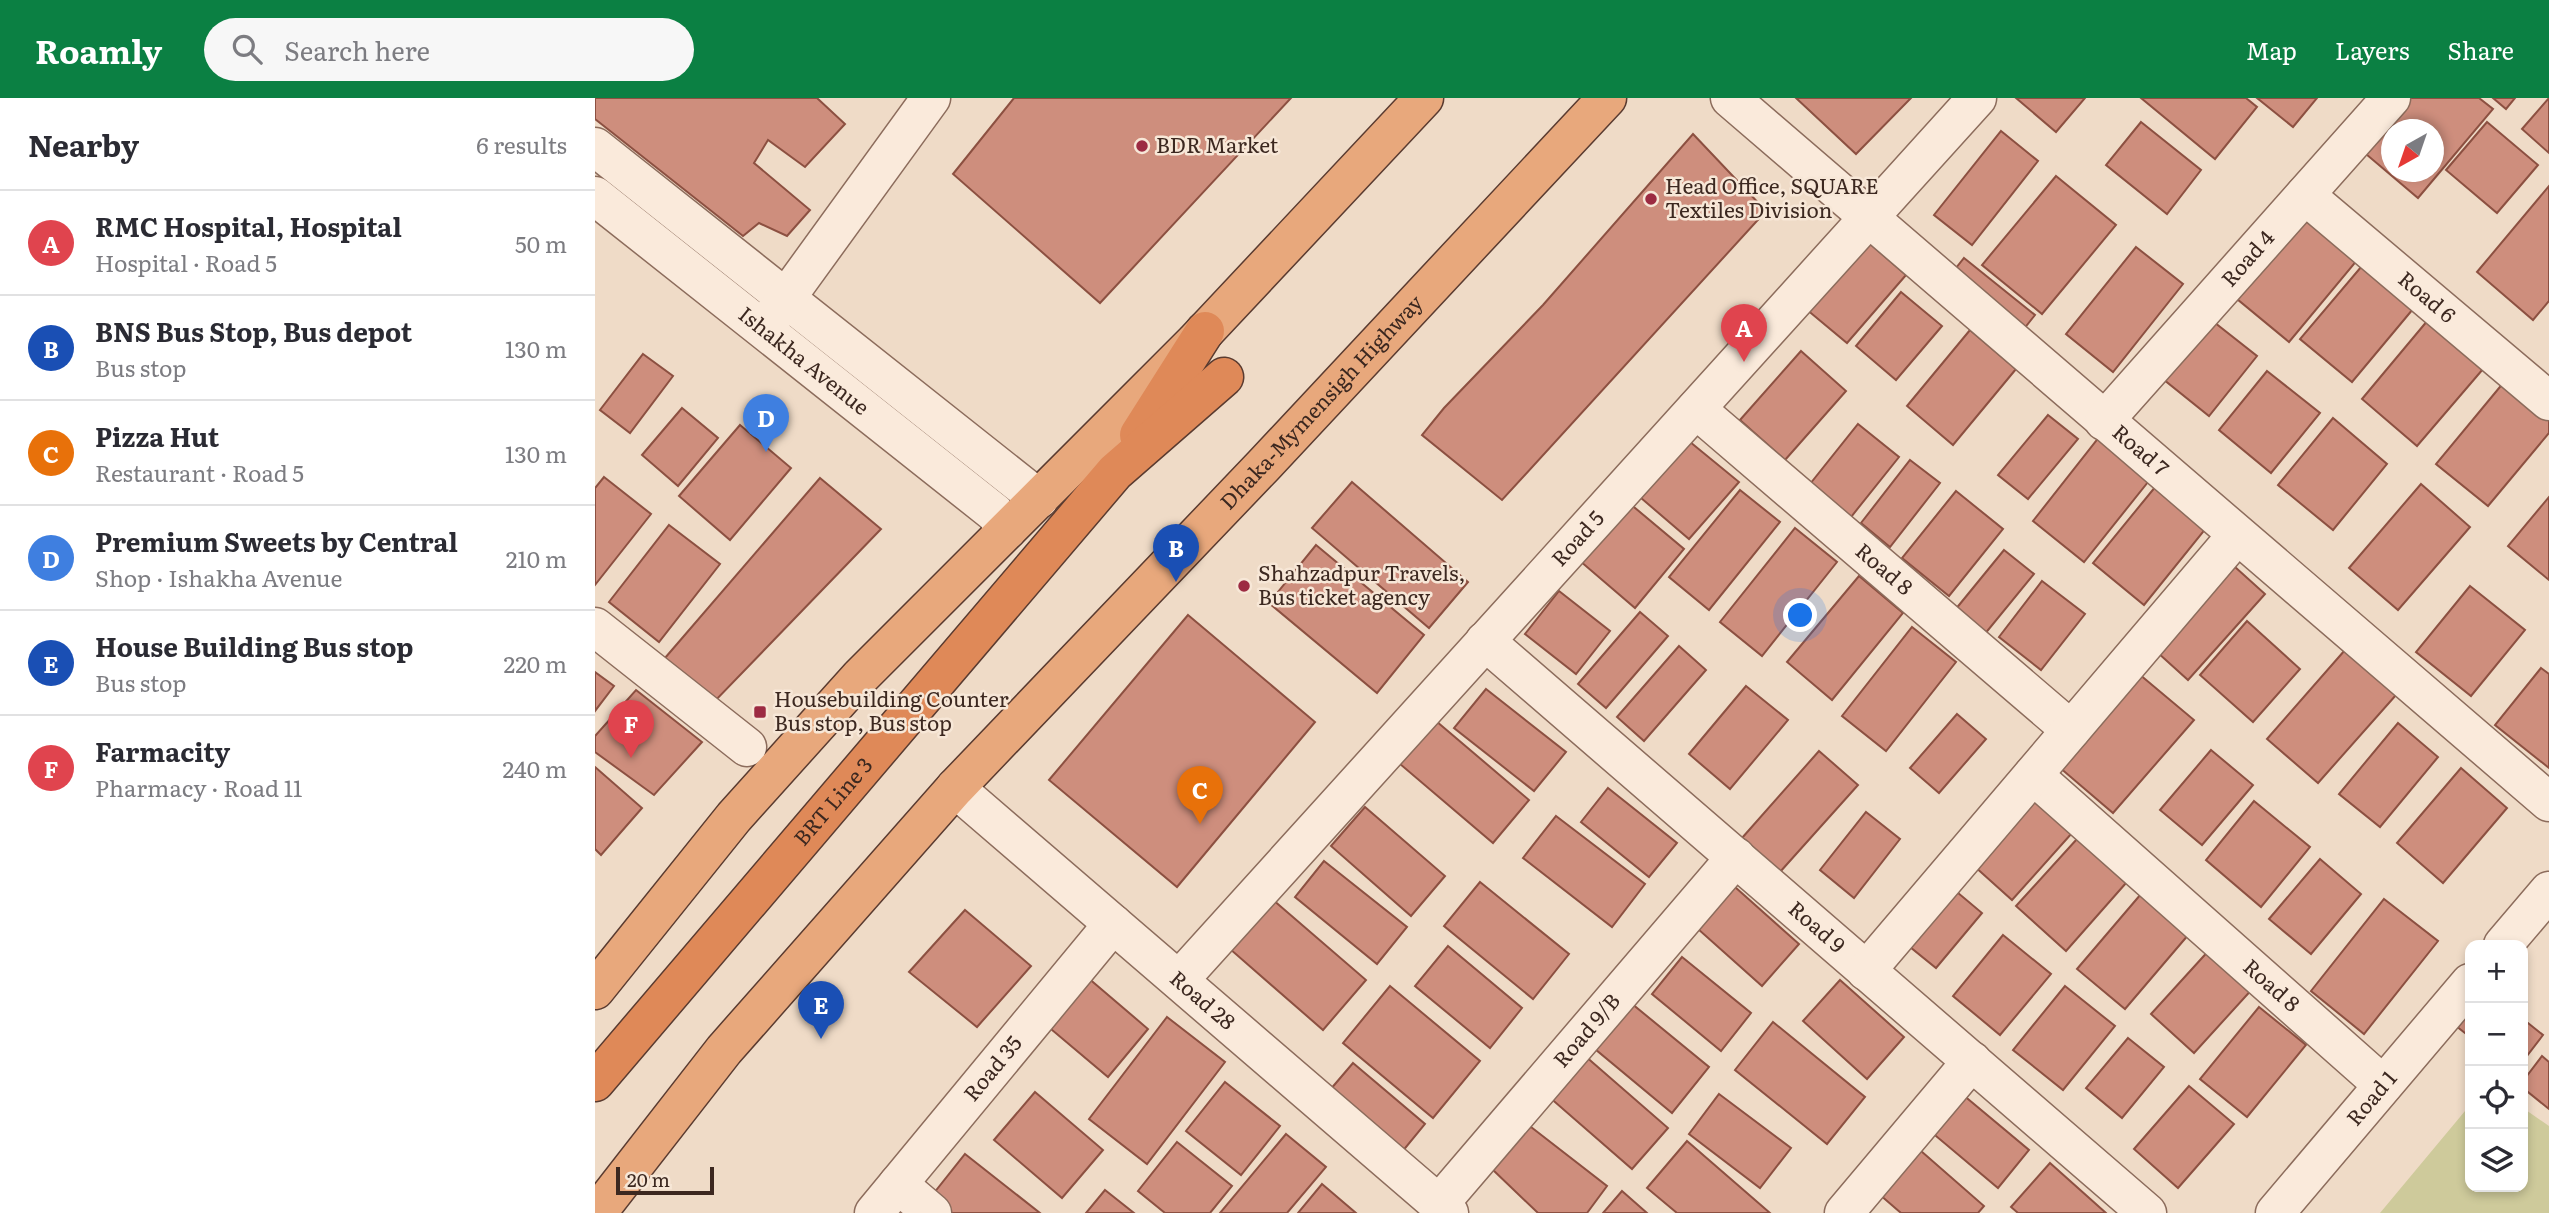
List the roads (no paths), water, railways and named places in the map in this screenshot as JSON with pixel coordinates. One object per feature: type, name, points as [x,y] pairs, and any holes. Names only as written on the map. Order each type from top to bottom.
[{"type":"highway","points":[[595,990],[734,817],[860,677],[1205,331],[1424,98]]},
{"type":"highway","name":"Dhaka-Mymensigh Highway","points":[[597,1213],[724,1050],[955,788],[1272,456],[1607,98]]},
{"type":"highway","points":[[1115,472],[1205,331]]},
{"type":"highway","name":"BRT Line 3","points":[[595,1082],[1115,472],[1224,377]]},
{"type":"street","points":[[762,330],[931,98]]},
{"type":"street","name":"Road 7","points":[[1730,98],[2549,802]]},
{"type":"street","name":"Road 5","points":[[1179,980],[1977,98]]},
{"type":"street","name":"Road 4","points":[[2104,421],[2391,98]]},
{"type":"street","points":[[595,147],[1038,499]]},
{"type":"street","name":"Road 6","points":[[2305,195],[2549,401]]},
{"type":"street","name":"Ishakha Avenue","points":[[595,196],[995,513],[1007,530]]},
{"type":"street","name":"Road 8","points":[[1696,409],[2071,730]]},
{"type":"street","points":[[1866,971],[2237,535]]},
{"type":"street","points":[[595,627],[747,747]]},
{"type":"street","name":"Road 9","points":[[1485,641],[2147,1213]]},
{"type":"street","name":"Road 8","points":[[2033,775],[2383,1085]]},
{"type":"street","name":"Road 28","points":[[955,788],[1444,1209]]},
{"type":"street","name":"Road 9/B","points":[[1444,1209],[1736,857]]},
{"type":"street","points":[[2507,940],[2549,891]]},
{"type":"street","name":"Road 35","points":[[874,1213],[1113,924]]},
{"type":"street","name":"Road 1","points":[[2275,1213],[2465,989]]},
{"type":"street","points":[[1844,1213],[1972,1061]]},
{"type":"street","points":[[898,1184],[932,1213]]},
{"type":"place","name":"BDR Market","points":[[1142,146]]},
{"type":"place","name":"Head Office, SQUARE Textiles Division","points":[[1651,199]]},
{"type":"place","name":"RMC Hospital, Hospital","points":[[1744,362]]},
{"type":"place","name":"Premium Sweets by Central","points":[[766,452]]},
{"type":"place","name":"BNS Bus Stop, Bus depot","points":[[1176,582]]},
{"type":"place","name":"Shahzadpur Travels, Bus ticket agency","points":[[1244,586]]},
{"type":"place","name":"Housebuilding Counter Bus stop, Bus stop","points":[[760,712]]},
{"type":"place","name":"Farmacity","points":[[631,758]]},
{"type":"place","name":"Pizza Hut","points":[[1200,824]]},
{"type":"place","name":"House Building Bus stop","points":[[821,1039]]}]
